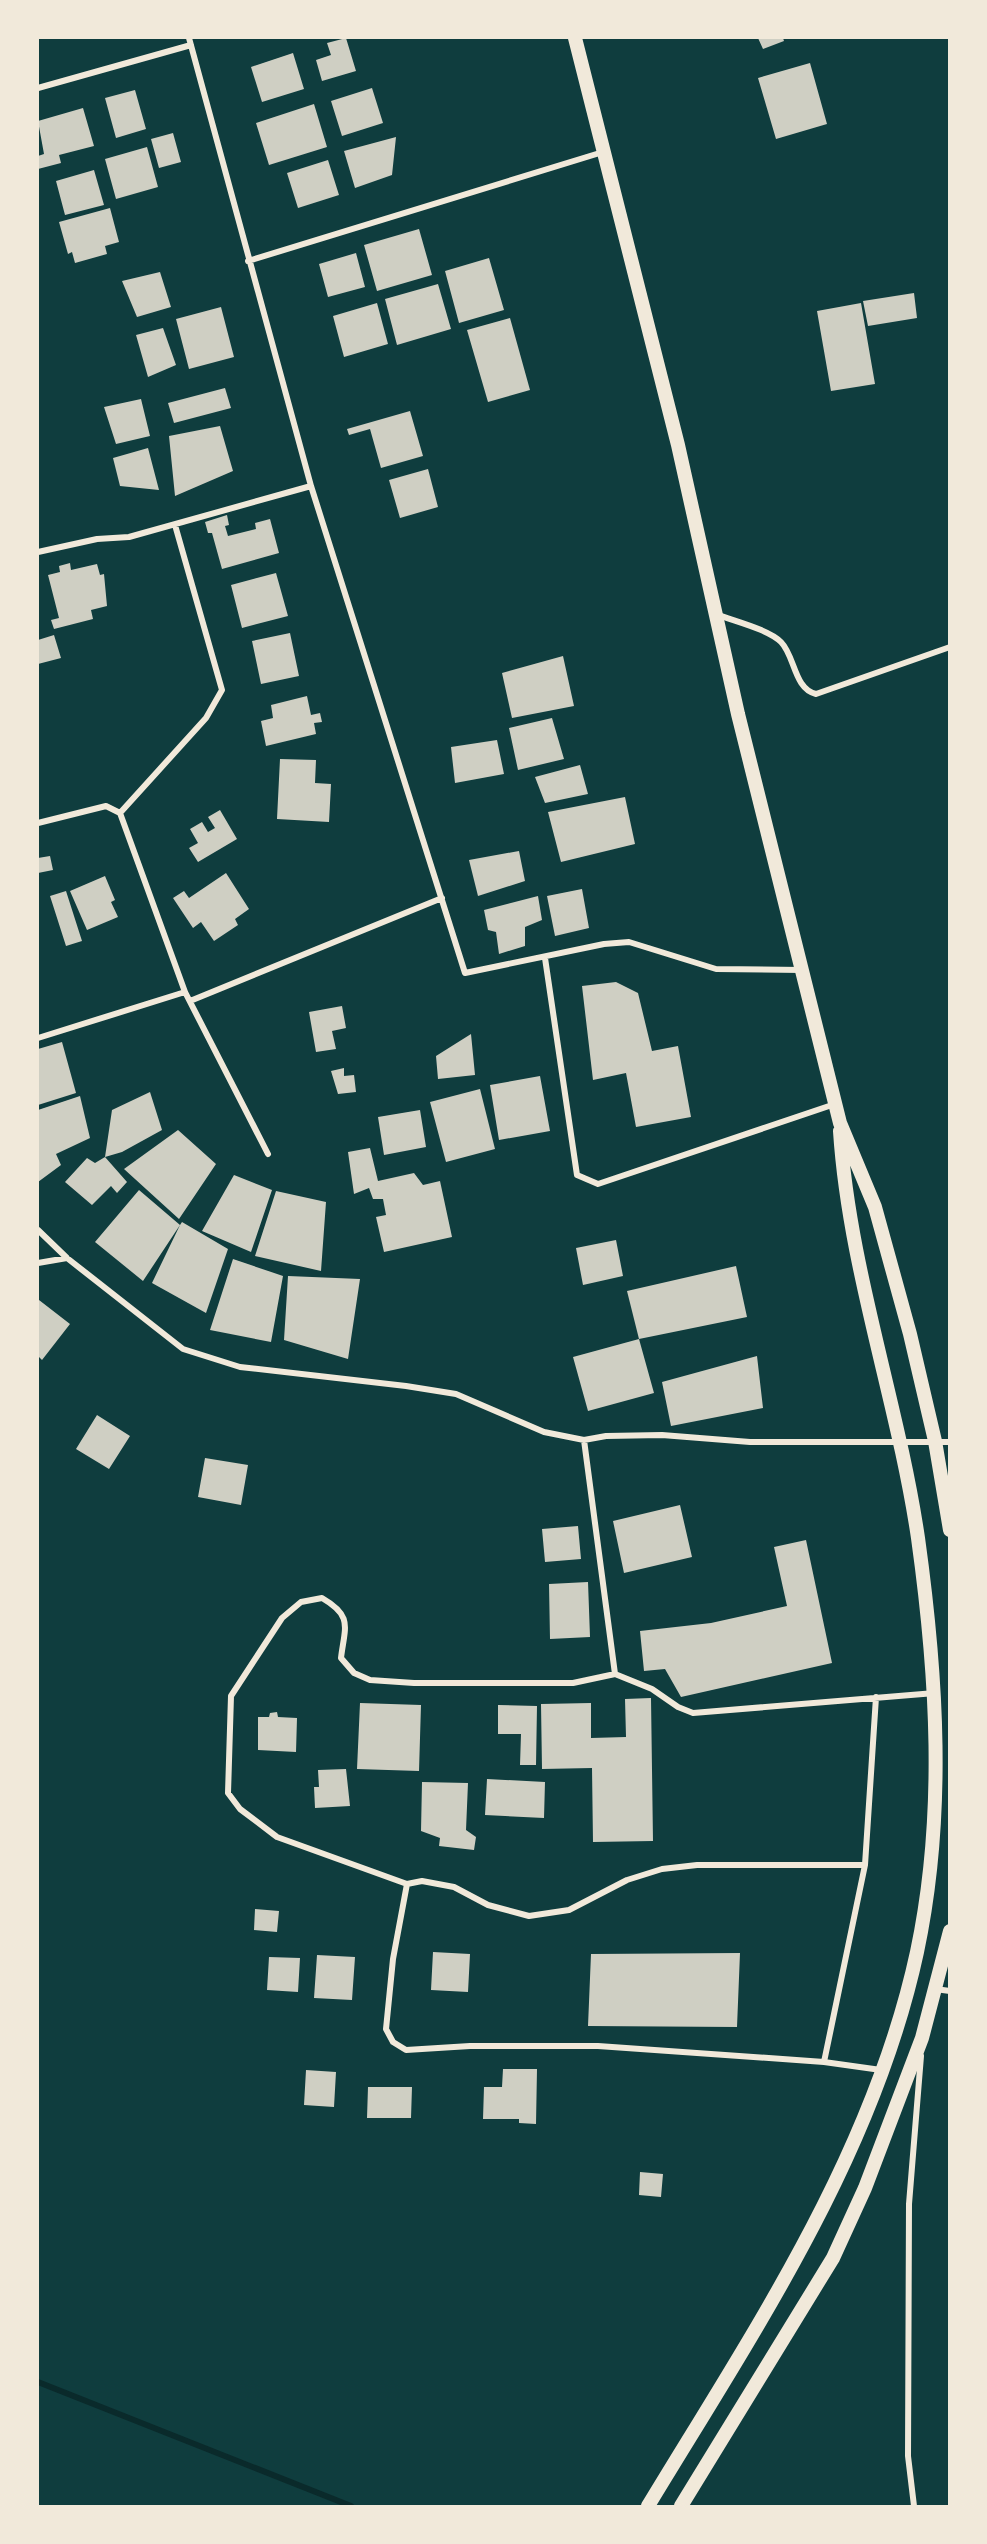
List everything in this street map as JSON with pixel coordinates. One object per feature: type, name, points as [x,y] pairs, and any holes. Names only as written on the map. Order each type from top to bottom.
[{"type":"highway","points":[[575,38],[678,445],[741,725],[835,1104],[840,1122],[875,1207],[910,1334],[935,1441],[950,1530]]},
{"type":"highway","points":[[648,2506],[765,2316],[812,2230],[847,2158],[882,2070],[905,2000],[926,1902],[934,1820],[936,1693],[917,1534],[900,1442],[847,1202],[840,1122]]},
{"type":"highway","points":[[681,2506],[833,2258],[865,2188],[922,2037],[950,1931]]},
{"type":"street","points":[[189,38],[311,486],[465,973],[604,944],[629,942],[716,969],[803,970]]},
{"type":"street","points":[[38,88],[191,45]]},
{"type":"street","points":[[248,261],[605,152]]},
{"type":"street","points":[[38,552],[97,539],[129,537],[311,486]]},
{"type":"street","points":[[120,813],[206,718],[222,690],[175,525]]},
{"type":"street","points":[[716,614],[775,637],[782,642],[804,688],[816,694],[950,647]]},
{"type":"street","points":[[38,823],[106,806],[120,813],[185,992],[268,1154]]},
{"type":"street","points":[[190,1001],[442,898]]},
{"type":"street","points":[[545,958],[577,1175],[598,1184],[835,1104]]},
{"type":"street","points":[[38,1038],[185,992]]},
{"type":"street","points":[[38,1230],[67,1258],[183,1349],[240,1367],[456,1394],[544,1432],[584,1440],[606,1436],[662,1435],[750,1442],[950,1442]]},
{"type":"street","points":[[38,1263],[67,1258]]},
{"type":"street","points":[[584,1440],[615,1674]]},
{"type":"street","points":[[865,1865],[697,1865],[662,1869],[627,1880],[568,1910],[529,1916],[488,1905],[454,1887],[422,1881],[406,1884],[277,1837],[240,1809],[228,1793],[231,1696],[282,1618],[302,1602],[322,1598],[339,1608],[345,1624],[341,1658],[354,1673],[370,1680],[414,1683],[573,1683],[615,1674],[652,1689],[678,1707],[693,1713],[936,1693]]},
{"type":"street","points":[[824,2062],[865,1865],[876,1697]]},
{"type":"street","points":[[406,1884],[393,1959],[386,2029],[393,2042],[406,2050],[470,2046],[598,2046],[824,2062],[882,2070]]},
{"type":"street","points":[[934,1989],[950,1991]]},
{"type":"street","points":[[914,2506],[908,2456],[909,2204],[922,2037]]},
{"type":"building","points":[[346,38],[356,71],[322,81],[316,60],[331,55],[327,43]]},
{"type":"building","points":[[758,38],[783,38],[784,41],[763,49]]},
{"type":"building","points":[[293,53],[304,89],[262,102],[251,67]]},
{"type":"building","points":[[810,63],[827,124],[776,139],[758,78]]},
{"type":"building","points":[[372,88],[383,123],[342,136],[331,101]]},
{"type":"building","points":[[135,90],[146,129],[116,138],[105,98]]},
{"type":"building","points":[[314,104],[327,147],[269,165],[256,123]]},
{"type":"building","points":[[83,108],[94,146],[59,155],[61,163],[38,169],[38,156],[44,154],[38,121]]},
{"type":"building","points":[[173,133],[181,162],[159,168],[151,139]]},
{"type":"building","points":[[396,137],[392,175],[355,188],[344,151]]},
{"type":"building","points":[[147,147],[158,187],[116,199],[105,159]]},
{"type":"building","points":[[328,160],[339,195],[298,208],[287,173]]},
{"type":"building","points":[[94,170],[104,205],[65,215],[56,181]]},
{"type":"building","points":[[110,208],[119,242],[105,246],[107,254],[75,263],[72,252],[68,254],[59,222]]},
{"type":"building","points":[[419,229],[432,275],[377,291],[364,245]]},
{"type":"building","points":[[356,253],[365,287],[328,297],[319,264]]},
{"type":"building","points":[[489,258],[504,310],[459,323],[445,271]]},
{"type":"building","points":[[160,272],[171,307],[137,317],[122,281]]},
{"type":"building","points":[[438,284],[451,329],[397,345],[385,299]]},
{"type":"building","points":[[914,293],[917,318],[868,326],[863,301]]},
{"type":"building","points":[[377,303],[388,344],[344,357],[333,316]]},
{"type":"building","points":[[861,303],[875,384],[831,391],[817,311]]},
{"type":"building","points":[[221,307],[234,357],[189,369],[176,319]]},
{"type":"building","points":[[510,318],[530,390],[488,402],[467,330]]},
{"type":"building","points":[[163,328],[176,365],[148,377],[136,335]]},
{"type":"building","points":[[225,388],[231,408],[174,423],[168,403]]},
{"type":"building","points":[[141,399],[150,436],[116,444],[104,407]]},
{"type":"building","points":[[410,411],[423,456],[381,468],[370,429],[349,435],[347,429]]},
{"type":"building","points":[[220,426],[233,471],[175,496],[169,436]]},
{"type":"building","points":[[148,448],[159,490],[120,486],[113,458]]},
{"type":"building","points":[[428,469],[438,507],[400,518],[389,480]]},
{"type":"building","points":[[227,515],[229,525],[225,526],[228,536],[256,529],[255,523],[270,519],[279,553],[222,569],[212,533],[208,533],[205,522]]},
{"type":"building","points":[[70,563],[71,570],[97,564],[100,575],[104,574],[107,606],[91,610],[93,619],[54,629],[51,620],[59,618],[48,575],[60,572],[59,566]]},
{"type":"building","points":[[276,573],[288,616],[242,628],[231,585]]},
{"type":"building","points":[[290,633],[299,676],[261,684],[252,641]]},
{"type":"building","points":[[54,635],[61,658],[38,664],[38,640]]},
{"type":"building","points":[[563,656],[574,706],[512,718],[502,673]]},
{"type":"building","points":[[307,696],[311,715],[320,713],[322,722],[314,723],[316,734],[266,746],[261,721],[273,718],[271,705]]},
{"type":"building","points":[[552,718],[564,759],[518,770],[509,728]]},
{"type":"building","points":[[497,740],[504,774],[455,783],[451,747]]},
{"type":"building","points":[[280,759],[316,760],[315,783],[331,784],[329,822],[277,819]]},
{"type":"building","points":[[580,765],[588,794],[545,803],[535,777]]},
{"type":"building","points":[[625,797],[635,844],[561,862],[548,812]]},
{"type":"building","points":[[220,810],[237,839],[198,862],[189,848],[198,843],[190,829],[202,822],[208,832],[215,828],[208,817]]},
{"type":"building","points":[[519,851],[525,881],[478,896],[469,860]]},
{"type":"building","points":[[50,856],[53,870],[38,873],[38,858]]},
{"type":"building","points":[[226,873],[249,909],[235,919],[238,925],[214,941],[201,922],[193,928],[173,898],[184,891],[189,898]]},
{"type":"building","points":[[105,876],[115,900],[111,902],[118,917],[87,930],[70,891]]},
{"type":"building","points":[[582,889],[589,928],[555,936],[547,896]]},
{"type":"building","points":[[66,891],[82,941],[66,946],[50,896]]},
{"type":"building","points":[[538,896],[542,920],[525,927],[525,946],[499,954],[496,932],[488,930],[484,910]]},
{"type":"building","points":[[616,982],[638,993],[652,1051],[678,1046],[691,1117],[636,1127],[626,1073],[593,1080],[582,986]]},
{"type":"building","points":[[342,1006],[346,1028],[332,1031],[336,1049],[316,1052],[309,1012]]},
{"type":"building","points":[[471,1034],[475,1075],[438,1079],[436,1056]]},
{"type":"building","points":[[62,1042],[76,1093],[38,1105],[38,1049]]},
{"type":"building","points":[[344,1068],[344,1076],[354,1075],[356,1092],[338,1094],[331,1071]]},
{"type":"building","points":[[540,1076],[550,1131],[499,1140],[490,1085]]},
{"type":"building","points":[[480,1089],[495,1149],[446,1162],[430,1102]]},
{"type":"building","points":[[150,1092],[162,1130],[122,1152],[105,1157],[112,1110]]},
{"type":"building","points":[[80,1096],[90,1138],[56,1154],[61,1165],[38,1182],[38,1110]]},
{"type":"building","points":[[420,1110],[426,1147],[384,1155],[378,1117]]},
{"type":"building","points":[[178,1130],[216,1164],[179,1219],[124,1169]]},
{"type":"building","points":[[370,1148],[378,1181],[414,1173],[423,1185],[440,1181],[452,1237],[384,1252],[376,1217],[386,1215],[383,1199],[373,1199],[369,1188],[354,1194],[348,1152]]},
{"type":"building","points":[[105,1157],[127,1182],[117,1193],[111,1186],[92,1205],[65,1182],[87,1158],[95,1163]]},
{"type":"building","points":[[234,1175],[272,1190],[251,1252],[202,1231]]},
{"type":"building","points":[[139,1190],[180,1225],[143,1281],[95,1242]]},
{"type":"building","points":[[276,1191],[326,1202],[321,1271],[255,1256]]},
{"type":"building","points":[[182,1222],[228,1249],[206,1313],[152,1283]]},
{"type":"building","points":[[616,1240],[623,1276],[583,1285],[576,1248]]},
{"type":"building","points":[[233,1259],[283,1276],[271,1342],[210,1330]]},
{"type":"building","points":[[736,1266],[747,1317],[639,1339],[627,1291]]},
{"type":"building","points":[[288,1276],[360,1279],[348,1359],[284,1340]]},
{"type":"building","points":[[39,1300],[70,1324],[42,1360],[38,1356]]},
{"type":"building","points":[[639,1339],[654,1393],[588,1411],[573,1357]]},
{"type":"building","points":[[757,1356],[763,1408],[671,1426],[662,1382]]},
{"type":"building","points":[[97,1415],[130,1436],[109,1469],[76,1449]]},
{"type":"building","points":[[205,1458],[248,1465],[241,1505],[198,1497]]},
{"type":"building","points":[[680,1505],[692,1557],[624,1573],[613,1521]]},
{"type":"building","points":[[578,1526],[581,1559],[545,1562],[542,1529]]},
{"type":"building","points":[[806,1540],[832,1663],[681,1697],[665,1669],[644,1671],[640,1631],[711,1623],[787,1606],[774,1547]]},
{"type":"building","points":[[588,1582],[590,1637],[550,1639],[549,1584]]},
{"type":"building","points":[[651,1698],[653,1841],[593,1842],[592,1768],[542,1769],[541,1704],[591,1703],[591,1738],[626,1737],[625,1699]]},
{"type":"building","points":[[360,1703],[421,1705],[419,1771],[357,1769]]},
{"type":"building","points":[[498,1705],[537,1706],[536,1765],[520,1765],[521,1734],[498,1734]]},
{"type":"building","points":[[277,1712],[278,1717],[297,1718],[296,1752],[258,1750],[258,1717],[269,1717],[270,1713]]},
{"type":"building","points":[[346,1769],[350,1806],[315,1808],[314,1787],[319,1787],[318,1770]]},
{"type":"building","points":[[487,1779],[545,1782],[544,1818],[485,1815]]},
{"type":"building","points":[[422,1782],[468,1783],[466,1830],[476,1837],[474,1850],[439,1846],[440,1838],[421,1831]]},
{"type":"building","points":[[255,1909],[279,1911],[277,1932],[254,1930]]},
{"type":"building","points":[[433,1952],[470,1954],[468,1992],[431,1990]]},
{"type":"building","points":[[740,1953],[737,2027],[588,2026],[591,1954]]},
{"type":"building","points":[[317,1955],[355,1957],[352,2000],[314,1998]]},
{"type":"building","points":[[269,1957],[300,1958],[298,1992],[267,1990]]},
{"type":"building","points":[[503,2069],[537,2069],[536,2124],[519,2123],[519,2119],[483,2119],[484,2087],[502,2087]]},
{"type":"building","points":[[306,2070],[336,2072],[334,2107],[304,2105]]},
{"type":"building","points":[[368,2087],[412,2087],[411,2118],[367,2118]]},
{"type":"building","points":[[640,2172],[663,2174],[661,2197],[639,2195]]},
{"type":"waterway","points":[[38,2382],[351,2506]]}]
